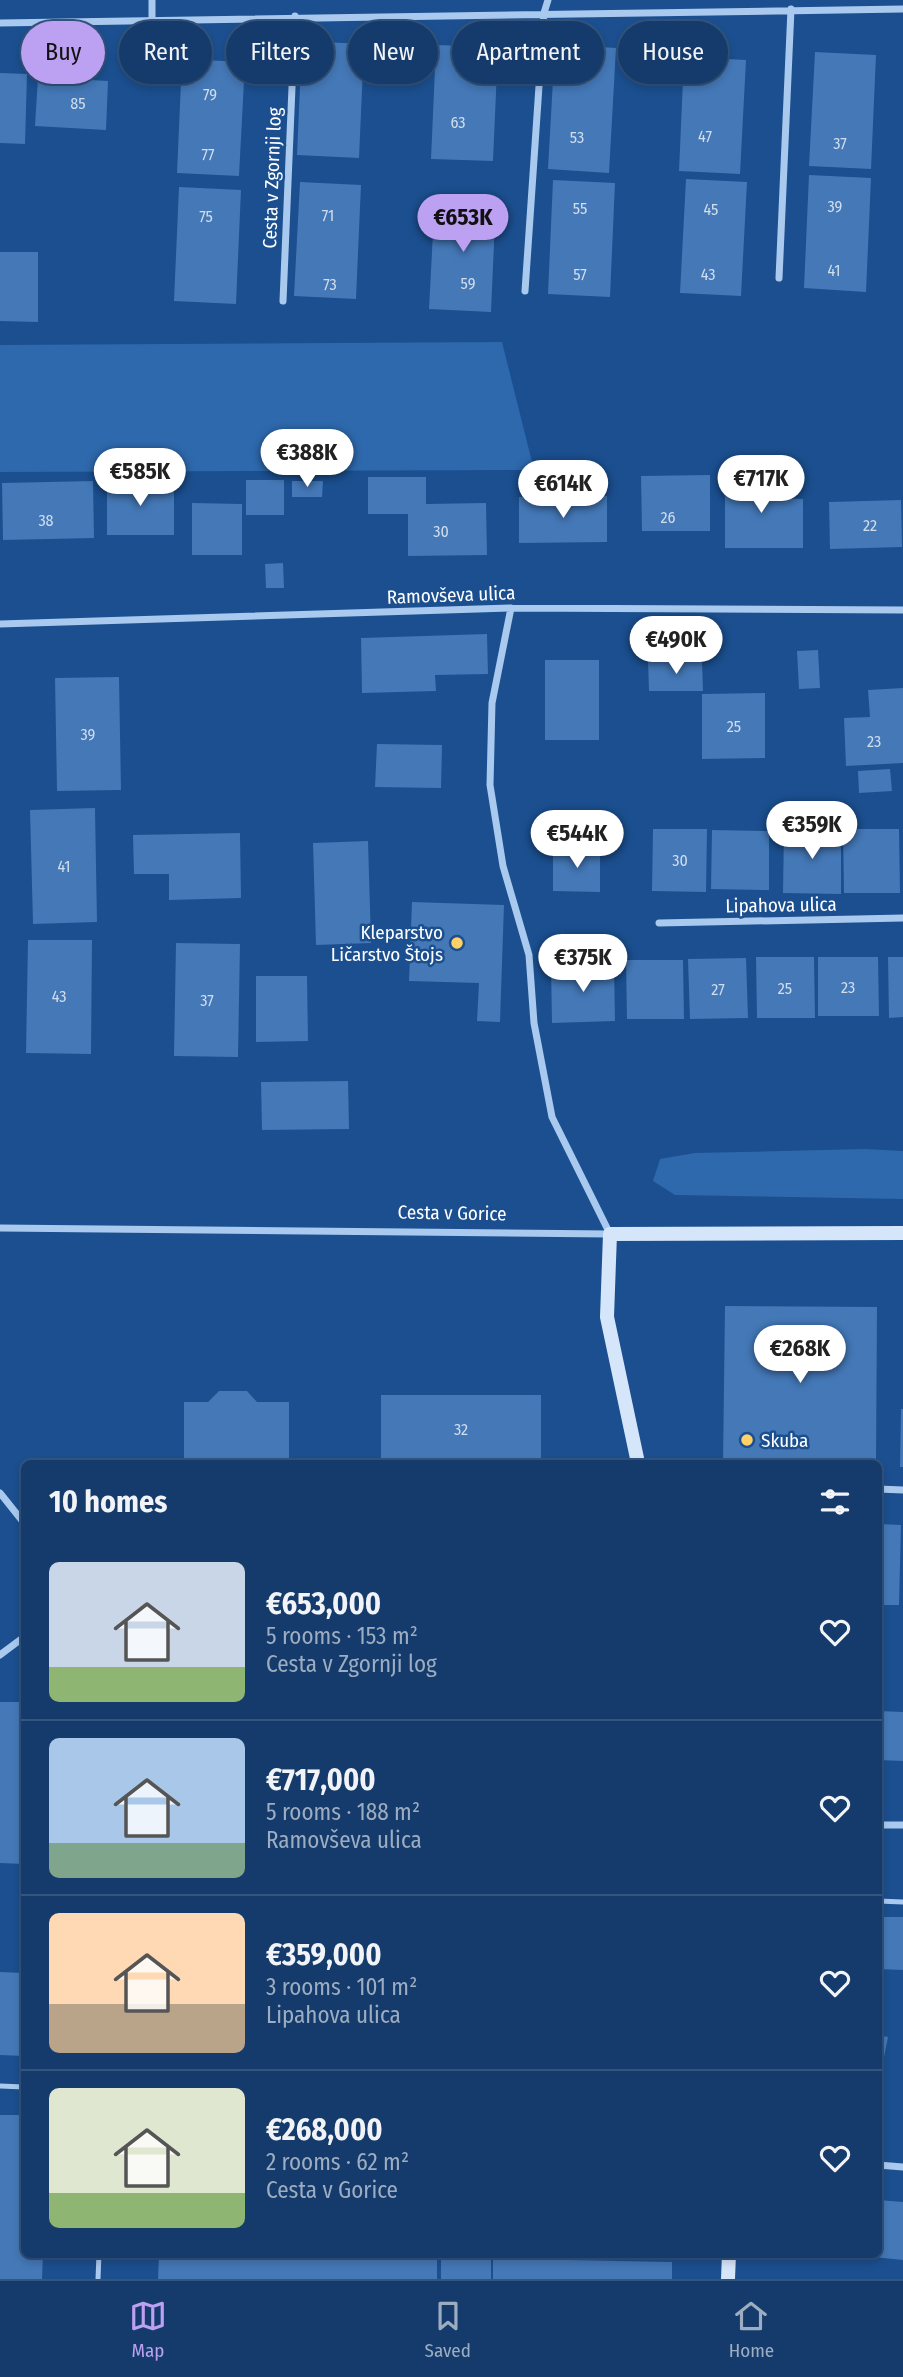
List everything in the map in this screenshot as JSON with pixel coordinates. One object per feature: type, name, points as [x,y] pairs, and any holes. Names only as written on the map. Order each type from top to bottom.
[{"type":"street","points":[[152,0],[152,18]]},
{"type":"street","points":[[525,291],[544,13],[548,0]]},
{"type":"street","points":[[779,278],[791,9]]},
{"type":"street","points":[[0,23],[152,18],[903,9]]},
{"type":"street","name":"Cesta v Zgornji log","points":[[283,301],[295,16]]},
{"type":"street","points":[[511,608],[492,703],[490,785],[503,866],[530,955],[534,1023],[552,1117],[610,1234],[607,1317],[637,1460]]},
{"type":"street","name":"Ramovševa ulica","points":[[0,624],[511,608],[903,610]]},
{"type":"street","name":"Lipahova ulica","points":[[659,923],[903,918]]},
{"type":"street","name":"Cesta v Gorice","points":[[0,1228],[610,1234],[903,1233]]},
{"type":"street","points":[[882,1489],[903,1490]]},
{"type":"street","points":[[0,1493],[21,1518]]},
{"type":"street","points":[[0,1655],[21,1639]]},
{"type":"street","points":[[882,1825],[903,1825]]},
{"type":"street","points":[[882,2165],[903,2167]]},
{"type":"street","points":[[728,2279],[729,2258]]},
{"type":"lane","points":[[882,1901],[903,1902]]},
{"type":"lane","points":[[0,2086],[21,2087]]},
{"type":"lane","points":[[98,2279],[99,2258]]},
{"type":"shaded area","points":[[502,342],[534,470],[0,472],[0,345]]},
{"type":"shaded area","points":[[865,1149],[903,1151],[903,1199],[675,1195],[653,1181],[660,1159],[695,1153]]},
{"type":"building","points":[[334,43],[348,43],[348,84],[362,84],[359,158],[297,155],[300,84],[334,84]]},
{"type":"building","points":[[438,45],[452,46],[452,84],[496,84],[493,161],[431,159],[434,84],[438,84]]},
{"type":"building","points":[[604,47],[616,48],[609,173],[548,169],[553,84],[604,84]]},
{"type":"building","points":[[815,52],[876,55],[871,169],[809,166]]},
{"type":"building","points":[[728,59],[746,60],[740,174],[679,171],[683,84],[728,84]]},
{"type":"building","points":[[212,60],[226,61],[226,84],[244,84],[239,176],[177,173],[181,84],[212,84]]},
{"type":"building","points":[[0,73],[21,74],[21,84],[27,84],[25,144],[0,143]]},
{"type":"building","points":[[105,81],[108,81],[106,130],[35,126],[38,84],[105,84]]},
{"type":"building","points":[[809,175],[871,178],[866,292],[804,288]]},
{"type":"building","points":[[686,179],[747,182],[741,296],[680,293]]},
{"type":"building","points":[[553,180],[615,183],[610,297],[548,294]]},
{"type":"building","points":[[300,182],[361,185],[356,299],[294,296]]},
{"type":"building","points":[[179,187],[241,190],[236,304],[174,301]]},
{"type":"building","points":[[435,195],[496,198],[491,312],[429,309]]},
{"type":"building","points":[[0,252],[38,252],[38,322],[0,321]]},
{"type":"building","points":[[710,475],[710,531],[642,531],[641,476]]},
{"type":"building","points":[[725,475],[773,475],[773,498],[803,499],[803,548],[725,548]]},
{"type":"building","points":[[368,477],[426,477],[426,504],[486,503],[487,555],[408,556],[408,514],[368,514]]},
{"type":"building","points":[[246,480],[284,480],[284,515],[246,515]]},
{"type":"building","points":[[93,481],[94,538],[3,540],[2,483]]},
{"type":"building","points":[[292,481],[323,481],[322,497],[292,497]]},
{"type":"building","points":[[107,482],[174,482],[174,535],[107,535]]},
{"type":"building","points":[[607,496],[607,542],[519,543],[519,497]]},
{"type":"building","points":[[901,500],[902,547],[830,549],[829,502]]},
{"type":"building","points":[[192,503],[242,504],[242,555],[192,555]]},
{"type":"building","points":[[283,563],[284,588],[266,588],[265,564]]},
{"type":"building","points":[[487,634],[488,674],[435,675],[436,691],[362,693],[361,638]]},
{"type":"building","points":[[818,650],[820,688],[799,689],[797,651]]},
{"type":"building","points":[[545,660],[599,660],[599,740],[545,740]]},
{"type":"building","points":[[648,660],[702,660],[703,691],[649,691]]},
{"type":"building","points":[[119,677],[121,790],[57,791],[55,678]]},
{"type":"building","points":[[903,688],[903,763],[846,766],[844,718],[870,717],[868,690]]},
{"type":"building","points":[[765,693],[765,758],[702,759],[702,694]]},
{"type":"building","points":[[377,744],[442,745],[441,788],[375,787]]},
{"type":"building","points":[[890,769],[892,791],[859,793],[858,771]]},
{"type":"building","points":[[95,808],[97,922],[33,924],[30,810]]},
{"type":"building","points":[[653,829],[707,829],[706,892],[652,891]]},
{"type":"building","points":[[784,829],[841,829],[841,894],[783,893]]},
{"type":"building","points":[[843,829],[899,829],[900,893],[844,893]]},
{"type":"building","points":[[712,830],[769,831],[769,890],[711,889]]},
{"type":"building","points":[[240,833],[241,898],[169,900],[169,874],[134,874],[133,835]]},
{"type":"building","points":[[368,841],[371,943],[316,945],[313,843]]},
{"type":"building","points":[[553,848],[600,848],[600,892],[553,891]]},
{"type":"building","name":"Kleparstvo Ličarstvo Štojs","points":[[412,902],[504,905],[500,1022],[477,1021],[479,983],[409,981]]},
{"type":"building","points":[[28,940],[92,940],[91,1054],[26,1053]]},
{"type":"building","points":[[176,943],[240,944],[238,1057],[174,1056]]},
{"type":"building","points":[[756,957],[814,957],[815,1018],[757,1018]]},
{"type":"building","points":[[818,957],[878,957],[879,1016],[818,1016]]},
{"type":"building","points":[[888,957],[903,957],[903,1017],[889,1018]]},
{"type":"building","points":[[746,958],[748,1018],[690,1019],[688,959]]},
{"type":"building","points":[[626,960],[683,960],[684,1019],[627,1019]]},
{"type":"building","points":[[614,966],[615,1021],[552,1023],[551,967]]},
{"type":"building","points":[[256,976],[307,976],[308,1041],[256,1042]]},
{"type":"building","points":[[348,1081],[349,1129],[262,1130],[261,1082]]},
{"type":"building","points":[[725,1306],[877,1307],[876,1460],[723,1460]]},
{"type":"building","points":[[219,1391],[247,1391],[257,1402],[289,1402],[289,1460],[184,1460],[184,1402],[208,1402]]},
{"type":"building","points":[[381,1395],[541,1395],[541,1460],[381,1460]]},
{"type":"building","points":[[903,1409],[903,1467],[900,1467]]},
{"type":"building","points":[[882,1524],[901,1525],[899,1605],[882,1605]]},
{"type":"building","points":[[0,1702],[21,1702],[21,1864],[0,1863]]},
{"type":"building","points":[[882,1711],[903,1712],[903,1761],[882,1760]]},
{"type":"building","points":[[882,1917],[903,1917],[903,1970],[882,1969]]},
{"type":"building","points":[[0,1972],[21,1973],[21,2056],[0,2055]]},
{"type":"building","points":[[882,2036],[888,2037],[882,2067]]},
{"type":"building","points":[[0,2115],[21,2115],[21,2258],[43,2258],[42,2279],[0,2279]]},
{"type":"building","points":[[882,2200],[903,2202],[903,2260],[882,2258]]},
{"type":"building","points":[[159,2258],[437,2258],[437,2279],[158,2279]]},
{"type":"building","points":[[441,2258],[491,2258],[491,2279],[441,2279]]},
{"type":"building","points":[[493,2258],[672,2262],[672,2279],[493,2279]]},
{"type":"place","name":"Kleparstvo Ličarstvo Štojs","points":[[457,943]]},
{"type":"place","name":"Skuba","points":[[747,1440]]}]
